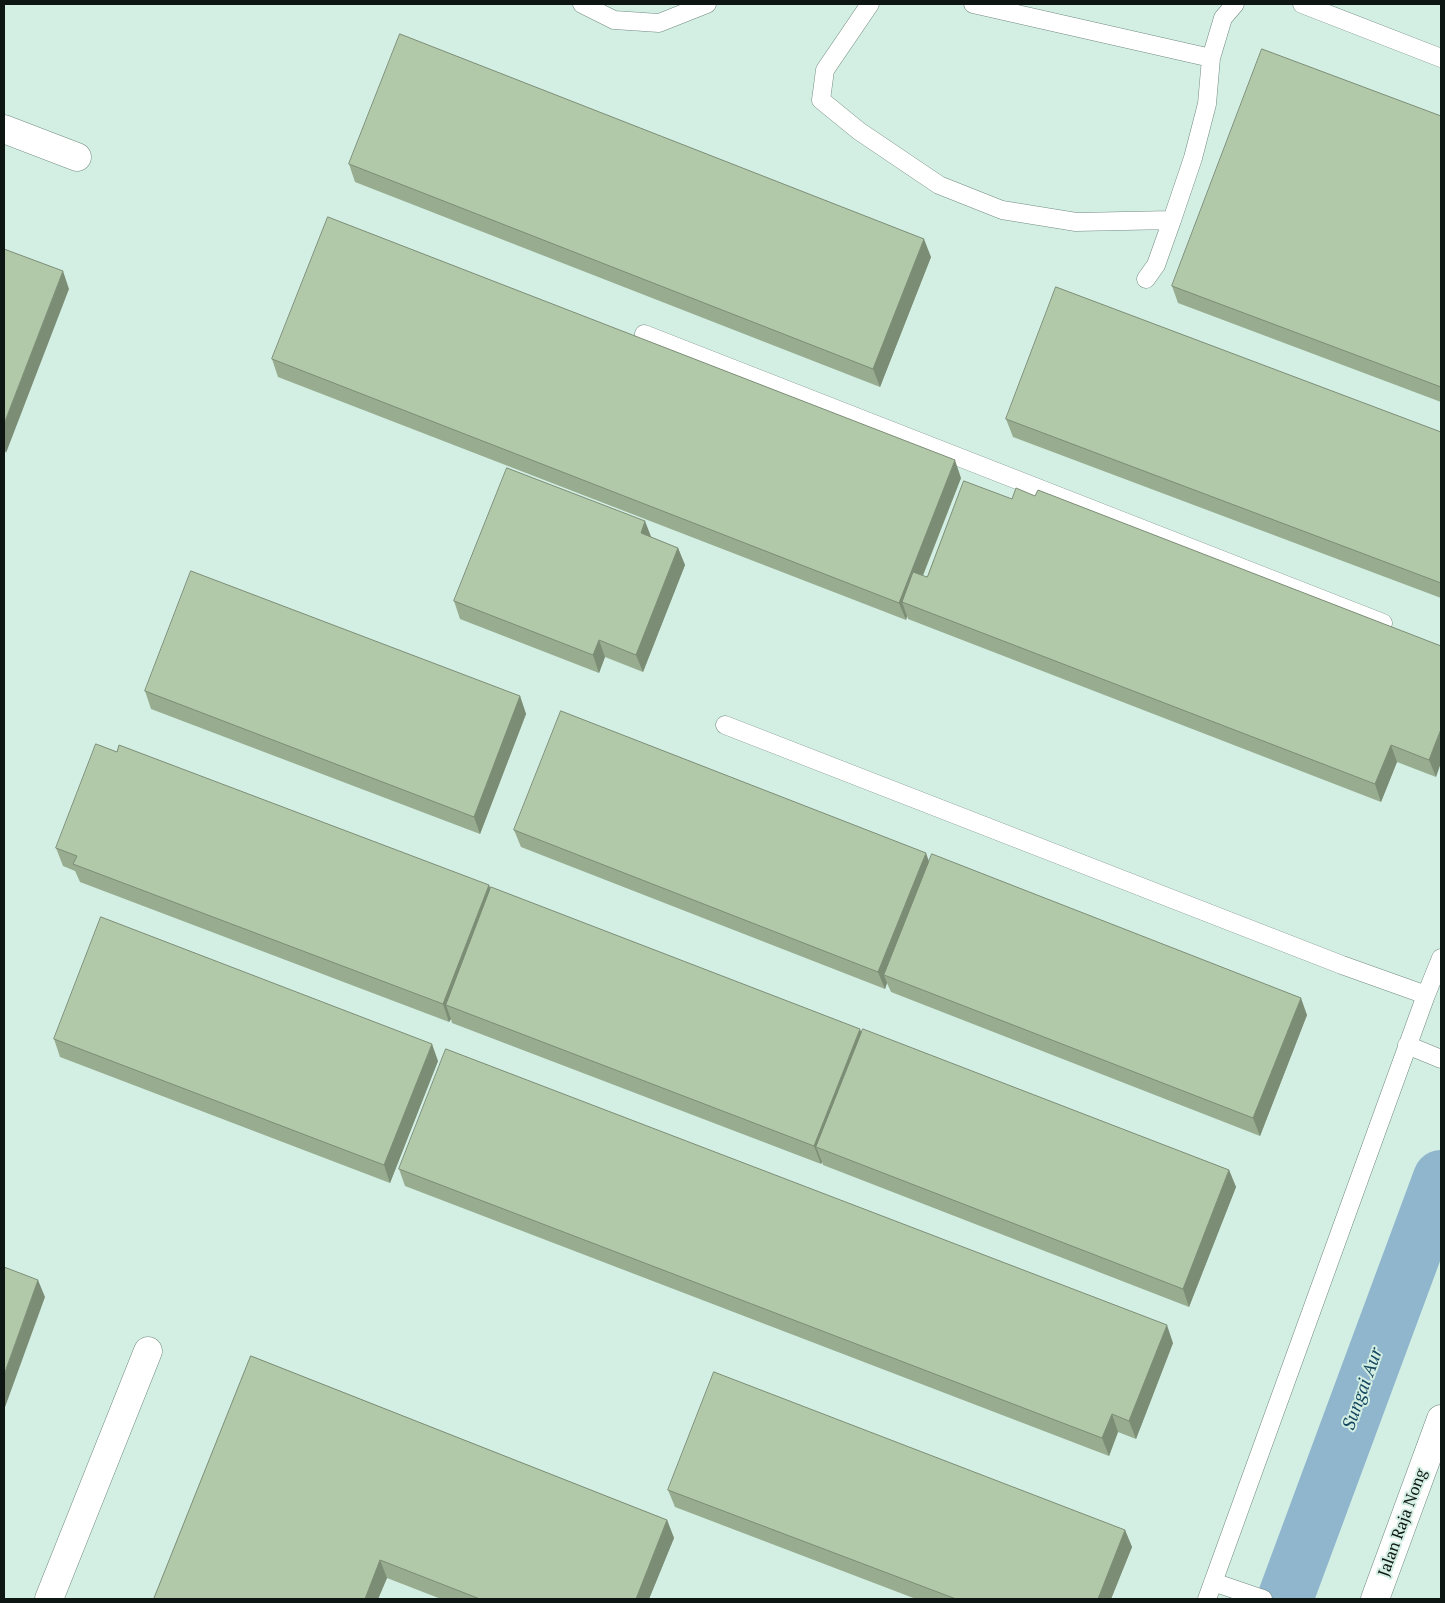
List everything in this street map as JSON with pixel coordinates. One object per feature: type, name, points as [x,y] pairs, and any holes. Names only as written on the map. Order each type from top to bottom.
[{"type":"street","points":[[4,129],[77,157]]},
{"type":"street","points":[[49,1599],[148,1351]]},
{"type":"street","name":"Jalan Raja Nong","points":[[1375,1599],[1441,1419]]},
{"type":"lane","points":[[582,4],[614,20],[659,22],[707,4]]},
{"type":"lane","points":[[870,4],[825,70],[821,100],[859,131],[939,185],[1002,210],[1076,222],[1172,220]]},
{"type":"lane","points":[[973,4],[1046,19],[1211,58]]},
{"type":"lane","points":[[1146,279],[1156,265],[1193,158],[1205,113],[1211,58],[1223,18],[1235,4]]},
{"type":"lane","points":[[1302,4],[1441,58]]},
{"type":"lane","points":[[644,334],[1395,628]]},
{"type":"lane","points":[[725,725],[1333,962],[1426,995]]},
{"type":"lane","points":[[1207,1599],[1407,1045],[1441,958]]},
{"type":"lane","points":[[1407,1045],[1441,1058]]},
{"type":"lane","points":[[1213,1582],[1263,1599]]},
{"type":"building","points":[[400,34],[924,239],[873,369],[349,164]]},
{"type":"building","points":[[1262,49],[1441,116],[1441,387],[1172,286]]},
{"type":"building","points":[[328,217],[955,460],[899,603],[272,359]]},
{"type":"building","points":[[4,249],[63,271],[4,424]]},
{"type":"building","points":[[1056,287],[1441,432],[1441,583],[1006,419]]},
{"type":"building","points":[[507,468],[645,521],[641,533],[678,548],[636,655],[599,640],[593,655],[454,601]]},
{"type":"building","points":[[964,481],[1012,499],[1016,488],[1035,496],[1038,490],[1441,646],[1441,729],[1429,760],[1391,745],[1375,784],[902,602],[913,572],[927,577]]},
{"type":"building","points":[[191,571],[520,696],[474,817],[145,691]]},
{"type":"building","points":[[561,711],[926,853],[878,972],[514,830]]},
{"type":"building","points":[[96,744],[117,752],[119,745],[489,885],[443,1004],[73,864],[77,856],[56,848]]},
{"type":"building","points":[[932,854],[1301,998],[1253,1118],[884,975]]},
{"type":"building","points":[[491,887],[860,1029],[814,1146],[446,1005]]},
{"type":"building","points":[[101,917],[432,1044],[384,1165],[54,1039]]},
{"type":"building","points":[[863,1029],[1229,1170],[1183,1289],[816,1147]]},
{"type":"building","points":[[446,1049],[1167,1325],[1129,1421],[1112,1414],[1102,1438],[399,1169]]},
{"type":"building","points":[[4,1267],[38,1280],[4,1375]]},
{"type":"building","points":[[251,1356],[667,1520],[636,1599],[480,1599],[380,1560],[365,1599],[154,1599]]},
{"type":"building","points":[[714,1372],[1125,1530],[1098,1599],[956,1599],[668,1490]]},
{"type":"waterway","name":"Sungai Aur","points":[[1285,1599],[1441,1178]]}]
